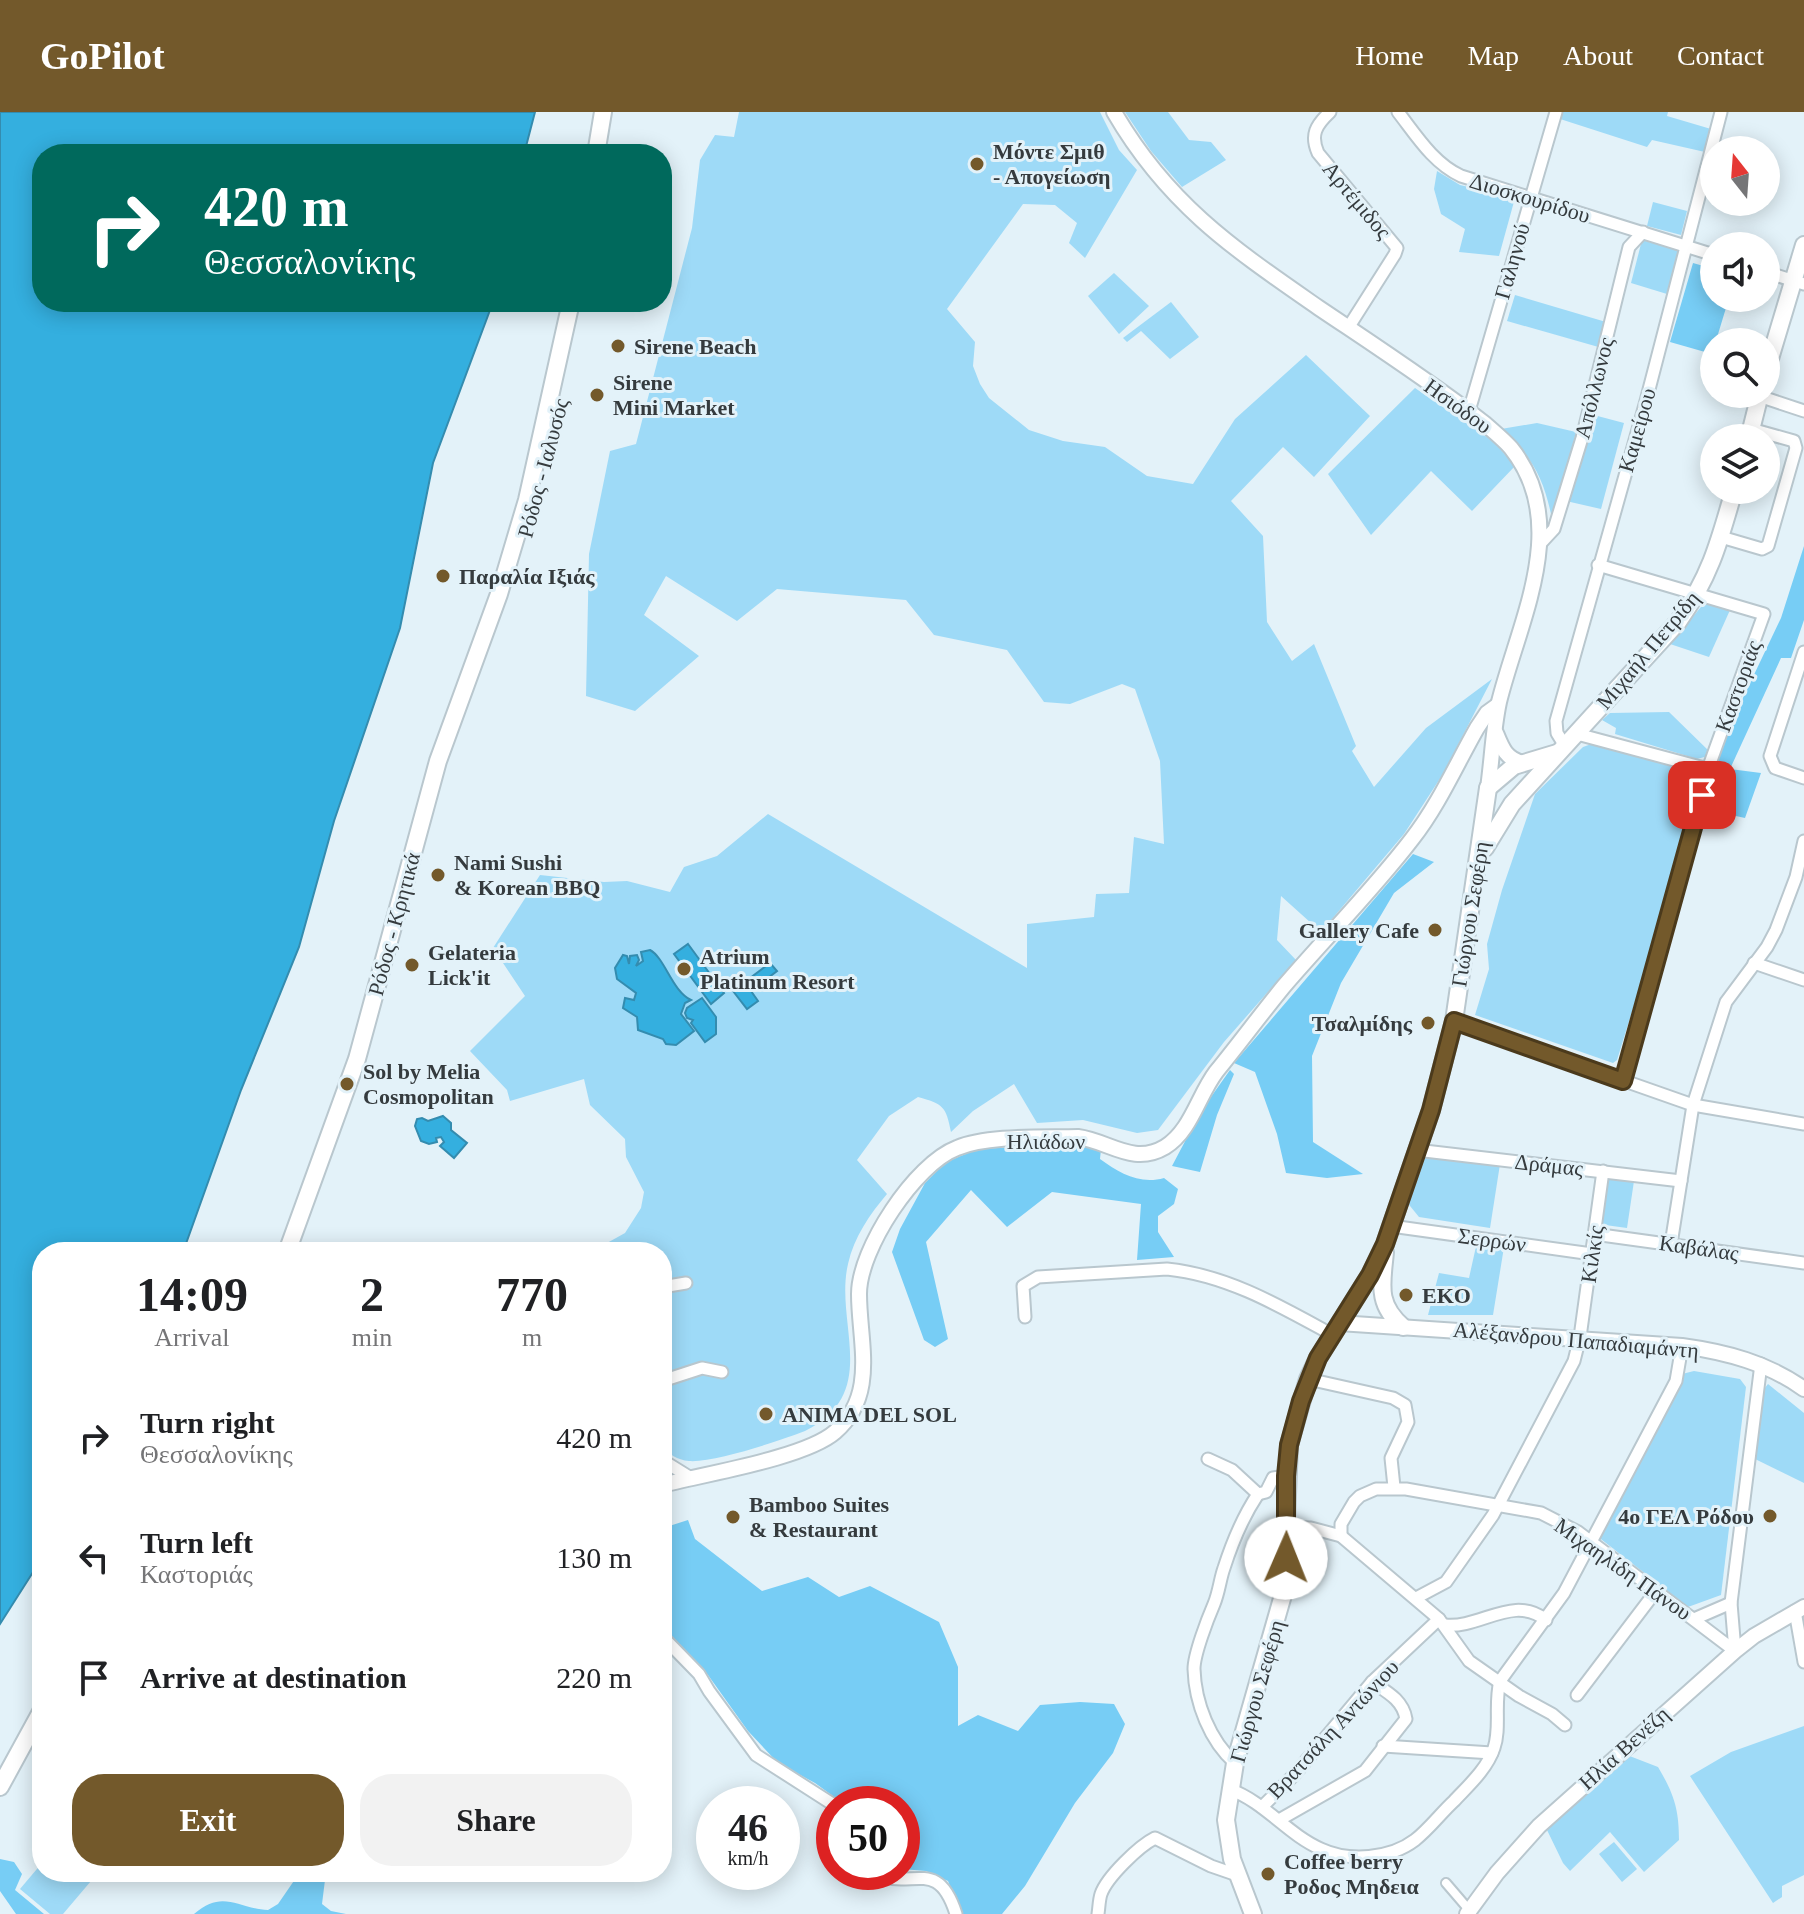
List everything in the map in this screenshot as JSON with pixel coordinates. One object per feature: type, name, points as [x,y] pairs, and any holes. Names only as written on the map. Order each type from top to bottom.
[{"type":"main road","points":[[598,144],[603,112]]},
{"type":"main road","points":[[608,144],[613,112]]},
{"type":"main road","points":[[1780,333],[1798,282],[1804,245]]},
{"type":"main road","name":"Ρόδος - Ιαλυσός","points":[[499,594],[531,485],[569,312]]},
{"type":"main road","name":"Ρόδος - Ιαλυσός","points":[[499,594],[523,545],[536,503],[557,426],[579,312]]},
{"type":"main road","name":"Μιχαήλ Πετρίδη","points":[[1477,867],[1494,830],[1512,804],[1678,622],[1698,593],[1721,537],[1730,504]]},
{"type":"main road","name":"Ρόδος - Κρητικά","points":[[291,1242],[357,1059],[438,761],[499,594]]},
{"type":"main road","points":[[1512,804],[1504,807],[1495,804],[1489,797],[1488,788],[1511,769],[1567,744]]},
{"type":"main road","points":[[1523,763],[1533,769],[1532,783]]},
{"type":"main road","name":"Γιώργου Σεφέρη","points":[[1253,1914],[1237,1875],[1226,1830],[1229,1789],[1279,1615],[1285,1577],[1289,1445],[1308,1379],[1385,1244],[1431,1110],[1454,1021],[1488,788]]},
{"type":"main road","points":[[1385,1244],[1382,1297],[1391,1317],[1403,1327]]},
{"type":"main road","points":[[0,1787],[32,1728]]},
{"type":"street","name":"Ησιόδου","points":[[1114,112],[1133,144],[1167,188],[1229,246],[1469,411],[1512,449],[1538,503],[1541,543],[1498,705],[1496,727]]},
{"type":"street","name":"Αρτέμιδος","points":[[1330,112],[1316,127],[1313,136],[1318,153],[1397,248],[1348,328]]},
{"type":"street","name":"Διοσκουρίδου","points":[[1398,112],[1431,154],[1453,172],[1700,250]]},
{"type":"street","name":"Γαληνού","points":[[1469,411],[1556,112]]},
{"type":"street","name":"Καμείρου","points":[[1567,744],[1557,733],[1556,721],[1646,401],[1721,112]]},
{"type":"street","name":"Απόλλωνος","points":[[1541,543],[1554,529],[1582,438],[1629,247],[1643,232]]},
{"type":"street","points":[[1780,402],[1804,411]]},
{"type":"street","points":[[1721,537],[1762,549],[1768,546],[1796,448],[1794,441],[1780,438]]},
{"type":"street","points":[[1598,565],[1698,593]]},
{"type":"street","name":"Καστοριάς","points":[[1623,1081],[1683,870],[1708,769],[1764,614],[1698,593]]},
{"type":"street","points":[[1804,652],[1770,756],[1775,768],[1804,778]]},
{"type":"street","name":"Ηλιάδων","points":[[672,1483],[799,1451],[824,1440],[848,1418],[860,1395],[863,1381],[859,1294],[867,1257],[899,1202],[944,1155],[972,1143],[1078,1137],[1135,1155],[1156,1151],[1175,1139],[1185,1128],[1206,1086],[1283,987],[1412,839],[1477,728],[1487,713],[1498,705]]},
{"type":"street","points":[[1477,728],[1485,720],[1496,727],[1505,753],[1514,761],[1523,763]]},
{"type":"street","name":"Γιώργου Σεφέρη","points":[[1488,788],[1496,727]]},
{"type":"street","points":[[1567,744],[1708,769]]},
{"type":"street","points":[[1671,1244],[1693,1105],[1726,1002],[1767,947],[1780,921],[1796,877],[1804,841]]},
{"type":"street","points":[[1754,963],[1804,980]]},
{"type":"street","points":[[1454,1021],[1693,1105],[1804,1124]]},
{"type":"street","name":"Δράμας","points":[[1416,1150],[1681,1181]]},
{"type":"street","name":"Κιλκίς","points":[[1416,1598],[1446,1582],[1493,1515],[1574,1361],[1603,1171]]},
{"type":"street","name":"Σερρών","points":[[1391,1226],[1592,1254]]},
{"type":"street","name":"Καβάλας","points":[[1594,1234],[1804,1263]]},
{"type":"street","points":[[1025,1317],[1023,1286],[1038,1277],[1167,1269],[1184,1270],[1241,1288],[1335,1328]]},
{"type":"street","points":[[672,1285],[686,1283]]},
{"type":"street","name":"Αλέξανδρου Παπαδιαμάντη","points":[[1335,1328],[1403,1327],[1682,1346],[1761,1364],[1804,1389]]},
{"type":"street","points":[[1229,1789],[1246,1795],[1308,1842],[1337,1854],[1374,1856],[1402,1848],[1416,1839],[1474,1780],[1492,1753],[1500,1681],[1546,1620],[1591,1543],[1676,1381],[1682,1346]]},
{"type":"street","points":[[1735,1651],[1731,1603],[1761,1364]]},
{"type":"street","points":[[672,1378],[702,1368],[722,1372]]},
{"type":"street","points":[[1308,1379],[1393,1398],[1405,1405],[1408,1422],[1391,1458],[1394,1487]]},
{"type":"street","points":[[1208,1459],[1239,1475],[1258,1494]]},
{"type":"street","points":[[672,1466],[691,1478]]},
{"type":"street","points":[[1235,1763],[1214,1739],[1202,1711],[1194,1665],[1206,1617],[1214,1603],[1229,1552],[1258,1494],[1266,1492],[1273,1478],[1286,1476]]},
{"type":"street","name":"Μιχαηλίδη Πάνου","points":[[1341,1536],[1345,1515],[1360,1496],[1376,1489],[1394,1487],[1541,1513],[1578,1532],[1735,1651]]},
{"type":"street","points":[[1286,1527],[1311,1528],[1341,1536],[1442,1622],[1469,1661],[1565,1725]]},
{"type":"street","points":[[1577,1695],[1656,1591]]},
{"type":"street","points":[[1694,1619],[1731,1603]]},
{"type":"street","points":[[1800,1609],[1804,1662]]},
{"type":"street","name":"Ηλία Βενέζη","points":[[1469,1912],[1497,1873],[1539,1826],[1735,1651],[1800,1609]]},
{"type":"street","points":[[1442,1622],[1457,1626],[1498,1612],[1527,1610],[1546,1620]]},
{"type":"street","name":"Βρατσάλη Αντώνιου","points":[[1262,1807],[1295,1774],[1372,1682],[1442,1622]]},
{"type":"street","points":[[672,1646],[699,1674],[756,1755],[816,1793]]},
{"type":"street","points":[[1279,1820],[1365,1771],[1406,1719],[1406,1713],[1396,1697],[1372,1682]]},
{"type":"street","points":[[1383,1746],[1492,1753]]},
{"type":"street","points":[[1098,1914],[1106,1884],[1137,1851],[1155,1838],[1211,1866],[1237,1875]]},
{"type":"street","points":[[920,1878],[939,1883],[956,1914]]},
{"type":"street","points":[[1446,1883],[1469,1912]]},
{"type":"shaded area","points":[[0,112],[535,112],[527,144],[32,144],[32,312],[489,312],[433,463],[400,628],[334,821],[299,947],[241,1090],[187,1242],[32,1242],[32,1574],[0,1624]]},
{"type":"shaded area","points":[[739,112],[1100,112],[1119,150],[1137,170],[1085,258],[1069,243],[1077,223],[1055,205],[1023,204],[947,309],[975,342],[973,366],[989,398],[1029,430],[1063,441],[1105,447],[1147,476],[1193,484],[1235,419],[1306,355],[1370,416],[1314,477],[1283,447],[1231,501],[1263,536],[1267,622],[1292,661],[1314,644],[1356,746],[1352,751],[1374,787],[1426,728],[1492,679],[1443,774],[1404,834],[1321,932],[1281,896],[1277,940],[1296,960],[1224,1042],[1158,1130],[1137,1133],[1083,1120],[1037,1123],[1014,1084],[973,1111],[951,1132],[942,1107],[918,1097],[889,1116],[857,1160],[887,1194],[863,1226],[848,1264],[845,1287],[850,1355],[849,1377],[842,1397],[828,1415],[805,1431],[730,1455],[689,1461],[672,1455],[672,1242],[609,1242],[625,1233],[641,1208],[644,1192],[626,1157],[625,1139],[590,1105],[584,1079],[510,1101],[507,1090],[470,1051],[525,996],[493,948],[540,875],[604,882],[627,881],[670,892],[684,867],[717,856],[768,814],[1027,968],[1027,924],[1094,917],[1096,894],[1129,893],[1134,837],[1164,844],[1160,761],[1135,689],[1122,684],[1070,704],[1044,702],[1007,650],[934,635],[906,600],[777,589],[737,621],[666,576],[644,615],[699,656],[635,711],[586,696],[589,554],[610,451],[636,444],[692,228],[700,160],[715,135],[734,137]]},
{"type":"shaded area","points":[[1125,112],[1168,112],[1189,140],[1211,142],[1226,160],[1182,187],[1151,151]]},
{"type":"shaded area","points":[[1560,112],[1668,112],[1667,116],[1711,129],[1709,136],[1700,136],[1700,151],[1652,140],[1647,147],[1557,118]]},
{"type":"shaded area","points":[[1437,171],[1460,185],[1515,198],[1499,256],[1459,252],[1465,229],[1441,214],[1434,189]]},
{"type":"shaded area","points":[[1653,202],[1687,211],[1681,235],[1647,226]]},
{"type":"shaded area","points":[[1642,240],[1680,251],[1667,294],[1631,283]]},
{"type":"shaded area","points":[[1693,263],[1700,265],[1700,312],[1725,312],[1720,328],[1700,328],[1700,351],[1670,342]]},
{"type":"shaded area","points":[[1114,273],[1149,306],[1119,334],[1088,296]]},
{"type":"shaded area","points":[[1515,295],[1606,322],[1602,348],[1507,321]]},
{"type":"shaded area","points":[[1171,302],[1199,337],[1170,359],[1141,331],[1127,342],[1123,338]]},
{"type":"shaded area","points":[[1415,388],[1494,442],[1515,466],[1472,511],[1431,471],[1371,535],[1328,474]]},
{"type":"shaded area","points":[[1590,414],[1624,423],[1601,509],[1566,501]]},
{"type":"shaded area","points":[[1537,423],[1576,432],[1553,524],[1542,483],[1530,460],[1501,429]]},
{"type":"shaded area","points":[[1804,546],[1804,620],[1791,658],[1781,658],[1730,769],[1761,773],[1745,818],[1704,809],[1722,742],[1781,618]]},
{"type":"shaded area","points":[[1706,601],[1730,610],[1709,657],[1670,644]]},
{"type":"shaded area","points":[[1669,712],[1710,752],[1708,756],[1697,759],[1615,734],[1616,728],[1602,720],[1610,713]]},
{"type":"shaded area","points":[[1597,742],[1697,775],[1699,781],[1689,828],[1617,1060],[1613,1063],[1475,1015],[1489,969],[1487,944],[1535,794],[1583,747]]},
{"type":"shaded area","points":[[1413,854],[1434,862],[1394,893],[1341,983],[1312,1056],[1313,1142],[1363,1174],[1327,1178],[1286,1173],[1277,1134],[1255,1072],[1234,1063]]},
{"type":"shaded area","points":[[688,944],[724,993],[711,1004],[674,954]]},
{"type":"shaded area","points":[[650,950],[679,990],[691,1000],[685,1003],[681,1014],[694,1031],[676,1045],[666,1044],[663,1039],[638,1030],[637,1017],[623,1008],[625,998],[634,1000],[636,993],[617,979],[615,968],[623,955],[627,956],[629,964],[630,956],[637,955],[639,960],[636,966],[643,961],[641,952]]},
{"type":"shaded area","points":[[770,963],[777,971],[751,991],[758,1001],[747,1009],[733,991]]},
{"type":"shaded area","points":[[702,998],[716,1017],[716,1034],[705,1042],[691,1023],[693,1020],[687,1018],[685,1013],[687,1008]]},
{"type":"shaded area","points":[[1230,1070],[1234,1074],[1217,1115],[1200,1172],[1172,1166],[1201,1111]]},
{"type":"shaded area","points":[[443,1116],[451,1123],[451,1130],[467,1143],[454,1158],[440,1146],[444,1142],[441,1137],[429,1144],[421,1141],[415,1126],[417,1119],[428,1121]]},
{"type":"shaded area","points":[[1075,1140],[1101,1149],[1100,1159],[1122,1173],[1138,1179],[1164,1178],[1178,1189],[1174,1204],[1158,1216],[1158,1232],[1174,1257],[1137,1260],[1141,1204],[1052,1192],[1007,1227],[971,1190],[926,1242],[948,1339],[935,1347],[924,1340],[892,1252],[900,1229],[925,1183],[946,1162],[978,1149],[1056,1145]]},
{"type":"shaded area","points":[[1421,1154],[1500,1164],[1490,1228],[1419,1217],[1406,1201]]},
{"type":"shaded area","points":[[1606,1177],[1634,1181],[1627,1228],[1598,1224]]},
{"type":"shaded area","points":[[1477,1242],[1504,1247],[1493,1315],[1428,1315],[1439,1273],[1469,1278]]},
{"type":"shaded area","points":[[1694,1371],[1740,1379],[1746,1387],[1721,1595],[1688,1607],[1597,1536],[1682,1374]]},
{"type":"shaded area","points":[[1768,1384],[1804,1413],[1804,1483],[1753,1458],[1759,1395]]},
{"type":"shaded area","points":[[688,1520],[695,1539],[762,1591],[808,1577],[839,1597],[870,1586],[939,1622],[958,1667],[958,1726],[978,1715],[1018,1731],[1040,1705],[1080,1702],[1114,1704],[1125,1724],[1113,1753],[1075,1803],[1025,1886],[1002,1914],[962,1914],[948,1881],[920,1870],[920,1786],[819,1786],[778,1763],[748,1731],[708,1675],[672,1640],[672,1525]]},
{"type":"shaded area","points":[[1804,1726],[1804,1875],[1782,1886],[1782,1897],[1773,1903],[1690,1776],[1731,1752]]},
{"type":"shaded area","points":[[1627,1755],[1658,1767],[1674,1802],[1679,1840],[1644,1872],[1610,1832],[1570,1871],[1547,1830]]},
{"type":"shaded area","points":[[1614,1842],[1637,1869],[1622,1882],[1599,1854]]},
{"type":"shaded area","points":[[0,1859],[14,1862],[22,1874],[15,1890],[44,1914],[16,1914],[0,1891]]},
{"type":"shaded area","points":[[32,1875],[32,1882],[90,1882],[63,1914],[50,1914],[20,1889]]},
{"type":"shaded area","points":[[293,1882],[325,1882],[322,1904],[331,1911],[346,1914],[194,1914],[222,1901],[268,1910],[278,1904]]},
{"type":"place","name":"Μόντε Σμιθ - Απογείωση","points":[[977,164]]},
{"type":"place","name":"Sirene Beach","points":[[618,346]]},
{"type":"place","name":"Sirene Mini Market","points":[[597,395]]},
{"type":"place","name":"Παραλία Ιξιάς","points":[[443,576]]},
{"type":"place","name":"Nami Sushi & Korean BBQ","points":[[438,875]]},
{"type":"place","name":"Gallery Cafe","points":[[1435,930]]},
{"type":"place","name":"Gelateria Lick'it","points":[[412,965]]},
{"type":"place","name":"Atrium Platinum Resort","points":[[684,969]]},
{"type":"place","name":"Τσαλμίδης","points":[[1428,1023]]},
{"type":"place","name":"Sol by Melia Cosmopolitan","points":[[347,1084]]},
{"type":"place","name":"EKO","points":[[1406,1295]]},
{"type":"place","name":"ANIMA DEL SOL","points":[[766,1414]]},
{"type":"place","name":"4ο ΓΕΛ Ρόδου","points":[[1770,1516]]},
{"type":"place","name":"Bamboo Suites & Restaurant","points":[[733,1517]]},
{"type":"place","name":"Coffee berry Ροδος Μηδεια","points":[[1268,1874]]},
{"type":"route","points":[[1286,1558],[1286,1476],[1289,1445],[1301,1401],[1318,1358],[1370,1275],[1385,1244],[1431,1110],[1454,1021],[1623,1081],[1702,795]]}]
